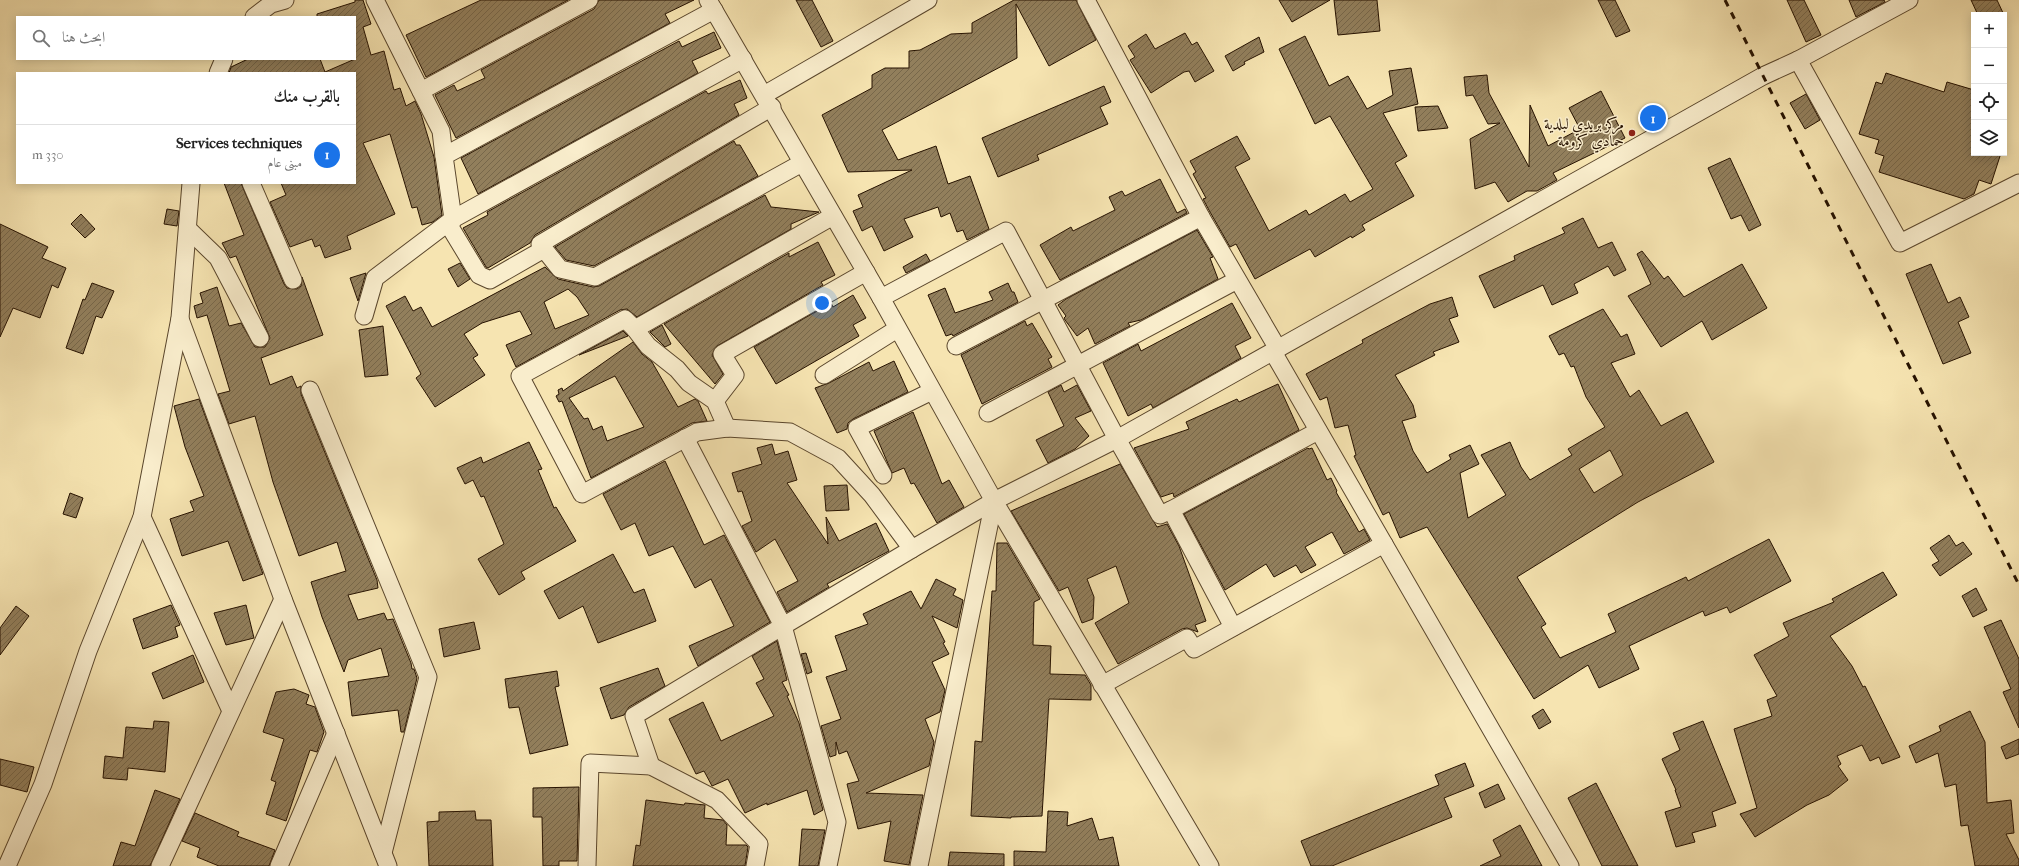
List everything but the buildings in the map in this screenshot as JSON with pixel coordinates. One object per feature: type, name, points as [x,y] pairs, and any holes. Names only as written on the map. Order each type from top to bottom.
[{"type":"street","points":[[255,16],[271,4],[285,0]]},
{"type":"street","points":[[375,0],[441,131],[453,219],[450,227],[479,275],[490,280],[544,249]]},
{"type":"street","points":[[421,91],[590,0]]},
{"type":"street","points":[[802,163],[595,277],[560,269],[540,244],[928,0]]},
{"type":"street","points":[[1086,0],[1201,217],[1237,280],[1318,431],[1570,866]]},
{"type":"street","points":[[650,766],[634,716],[994,501],[1117,439],[1763,76],[1798,60],[1909,0]]},
{"type":"street","points":[[444,156],[711,5],[881,298],[994,501],[1210,866]]},
{"type":"street","points":[[364,316],[375,278],[453,219],[743,59]]},
{"type":"street","points":[[218,72],[224,60]]},
{"type":"street","points":[[1798,60],[1900,243],[2019,183]]},
{"type":"street","points":[[7,866],[43,784],[88,651],[142,517],[180,318],[192,184]]},
{"type":"street","points":[[251,184],[293,280]]},
{"type":"street","points":[[635,329],[833,216]]},
{"type":"street","points":[[956,346],[1201,217]]},
{"type":"street","points":[[188,229],[218,258],[260,338]]},
{"type":"street","points":[[881,298],[1006,231],[1117,439],[1160,515],[1318,431]]},
{"type":"street","points":[[714,401],[736,375],[722,354],[866,272]]},
{"type":"street","points":[[988,413],[1237,280]]},
{"type":"street","points":[[180,318],[283,599],[386,859]]},
{"type":"street","points":[[727,428],[714,401],[689,383],[677,369],[648,346],[625,319],[520,376],[582,494],[697,432],[727,428],[790,432],[838,458],[872,494],[912,549]]},
{"type":"street","points":[[824,375],[897,329]]},
{"type":"street","points":[[310,390],[428,678],[386,859]]},
{"type":"street","points":[[884,474],[857,428],[932,391]]},
{"type":"street","points":[[685,438],[783,626],[837,822],[828,866]]},
{"type":"street","points":[[918,866],[994,501]]},
{"type":"street","points":[[1171,510],[1234,627]]},
{"type":"street","points":[[142,517],[231,710]]},
{"type":"street","points":[[1102,685],[1187,638],[1194,649],[1384,544]]},
{"type":"street","points":[[160,866],[283,599]]},
{"type":"street","points":[[279,866],[336,733]]},
{"type":"street","points":[[587,866],[590,764],[650,766],[717,800],[759,844],[755,866]]},
{"type":"railway","points":[[1725,0],[2019,585]]},
{"type":"place","name":"Services techniques","points":[[1653,118]]},
{"type":"place","name":"مركز بريدي لبلدية حمادي كرومة","points":[[1632,133]]}]
